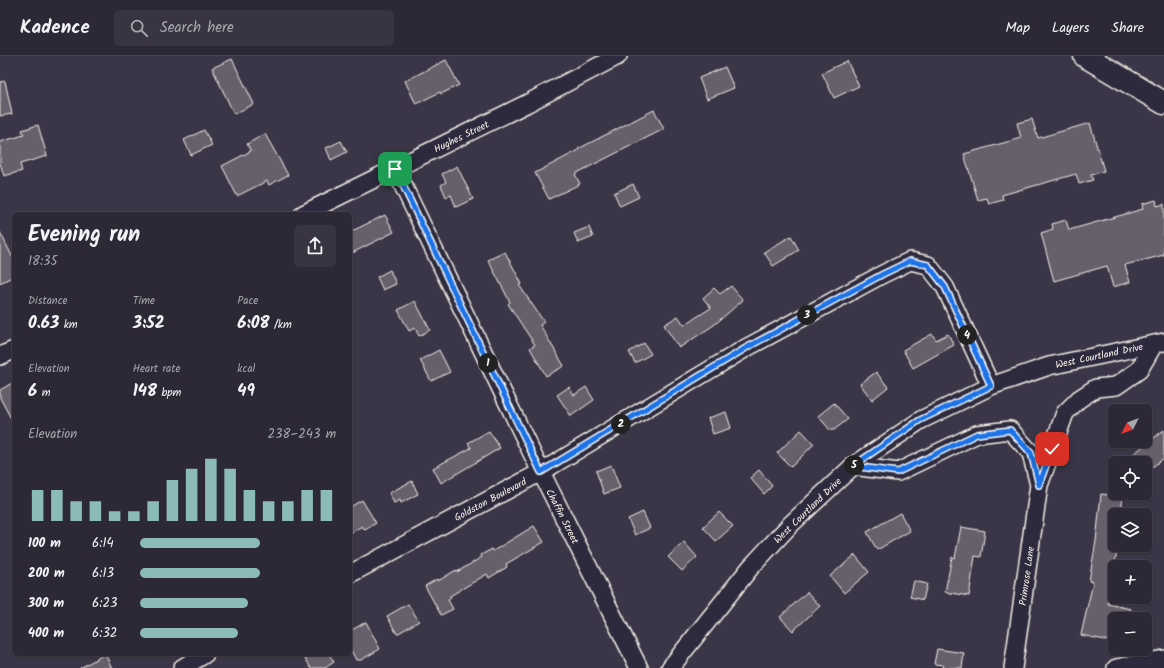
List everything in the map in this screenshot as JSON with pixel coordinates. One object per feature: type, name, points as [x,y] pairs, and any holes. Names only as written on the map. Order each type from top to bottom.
[{"type":"street","name":"Hughes Street","points":[[307,212],[526,104],[618,56]]},
{"type":"street","points":[[1085,56],[1164,104]]},
{"type":"street","name":"Chaffin Street","points":[[395,169],[541,472],[639,668]]},
{"type":"street","name":"Goldston Boulevard","points":[[352,573],[541,472],[746,348],[910,261],[928,265],[945,287],[991,386]]},
{"type":"street","name":"West Courtland Drive","points":[[670,668],[750,568],[790,525],[853,466],[920,420],[991,386],[1049,366],[1159,343]]},
{"type":"street","name":"Primrose Lane","points":[[1013,668],[1039,485],[1065,413],[1079,399],[1096,388],[1116,386],[1139,370],[1159,343]]},
{"type":"street","points":[[0,356],[12,351]]},
{"type":"street","name":"Primrose Lane","points":[[853,466],[898,472],[977,434],[1010,430],[1031,453],[1039,485]]},
{"type":"street","points":[[182,668],[202,656]]},
{"type":"street","points":[[1116,668],[1164,660]]},
{"type":"building","points":[[232,59],[254,104],[234,114],[212,68]]},
{"type":"building","points":[[446,60],[459,85],[441,94],[440,92],[416,104],[405,81]]},
{"type":"building","points":[[847,61],[859,86],[834,98],[822,73]]},
{"type":"building","points":[[725,67],[734,88],[707,99],[699,78]]},
{"type":"building","points":[[5,81],[12,114],[0,116],[0,82]]},
{"type":"building","points":[[654,110],[664,129],[575,174],[580,184],[549,199],[535,173]]},
{"type":"building","points":[[1032,119],[1038,138],[1090,123],[1104,171],[1091,175],[1093,180],[1079,184],[1076,174],[1002,195],[1003,200],[989,204],[987,198],[978,200],[964,154],[1021,138],[1017,123]]},
{"type":"building","points":[[38,125],[47,156],[20,164],[22,171],[4,176],[0,163],[0,142],[24,135],[22,130]]},
{"type":"building","points":[[204,130],[212,145],[191,155],[184,140]]},
{"type":"building","points":[[265,134],[288,175],[269,185],[267,181],[237,196],[222,166],[251,151],[247,144]]},
{"type":"building","points":[[341,141],[347,152],[331,160],[326,148]]},
{"type":"building","points":[[457,166],[473,199],[456,207],[451,195],[446,197],[441,185],[446,182],[442,174]]},
{"type":"building","points":[[633,184],[639,197],[620,206],[614,193]]},
{"type":"building","points":[[1156,200],[1157,206],[1164,204],[1164,255],[1125,265],[1130,282],[1113,287],[1107,266],[1054,281],[1041,233],[1053,229],[1052,224],[1066,220],[1069,230],[1143,209],[1142,204]]},
{"type":"building","points":[[385,215],[394,232],[352,253],[352,231]]},
{"type":"building","points":[[589,227],[593,237],[578,243],[574,233]]},
{"type":"building","points":[[0,232],[12,256],[12,277],[0,283]]},
{"type":"building","points":[[791,236],[799,250],[773,266],[764,252]]},
{"type":"building","points":[[505,252],[522,284],[519,285],[544,322],[540,325],[564,366],[546,376],[530,348],[535,345],[508,304],[510,302],[488,260]]},
{"type":"building","points":[[390,270],[396,284],[383,290],[377,277]]},
{"type":"building","points":[[731,286],[743,300],[714,325],[679,348],[664,325],[678,316],[684,325],[711,308],[703,298],[714,288],[720,294]]},
{"type":"building","points":[[415,301],[430,330],[419,336],[415,328],[409,331],[398,310]]},
{"type":"building","points":[[932,334],[936,340],[948,334],[954,345],[913,368],[903,350]]},
{"type":"building","points":[[644,343],[651,354],[635,363],[629,352]]},
{"type":"building","points":[[439,350],[450,372],[431,381],[420,360]]},
{"type":"building","points":[[876,372],[888,387],[872,400],[860,384]]},
{"type":"building","points":[[12,383],[12,420],[0,398],[0,390]]},
{"type":"building","points":[[569,387],[574,395],[586,387],[594,400],[571,416],[557,395]]},
{"type":"building","points":[[834,403],[848,419],[834,430],[830,430],[818,416]]},
{"type":"building","points":[[726,412],[731,428],[713,434],[708,418]]},
{"type":"building","points":[[801,430],[814,444],[791,467],[777,453]]},
{"type":"building","points":[[1164,430],[1164,458],[1152,467],[1152,456],[1132,455],[1141,448],[1152,448],[1152,439]]},
{"type":"building","points":[[489,431],[500,448],[441,483],[433,468],[471,448],[468,443]]},
{"type":"building","points":[[611,465],[620,488],[604,494],[596,471]]},
{"type":"building","points":[[759,470],[772,486],[764,494],[750,478]]},
{"type":"building","points":[[412,481],[418,494],[401,503],[400,500],[394,503],[389,493]]},
{"type":"building","points":[[1101,494],[1108,495],[1108,500],[1122,500],[1122,508],[1108,508],[1108,552],[1117,552],[1115,560],[1108,560],[1108,604],[1131,609],[1130,612],[1108,612],[1108,641],[1081,635],[1093,582],[1089,581],[1096,541]]},
{"type":"building","points":[[362,500],[376,523],[365,530],[362,526],[352,532],[352,506]]},
{"type":"building","points":[[643,512],[650,528],[635,535],[628,519]]},
{"type":"building","points":[[719,512],[733,526],[716,541],[703,527]]},
{"type":"building","points":[[900,513],[910,531],[877,550],[867,532]]},
{"type":"building","points":[[534,526],[544,542],[506,564],[507,567],[489,578],[487,574],[450,596],[451,598],[448,600],[453,609],[441,615],[425,586],[437,579],[438,581],[456,570],[457,572],[482,557],[481,555],[492,549],[493,551]]},
{"type":"building","points":[[961,527],[985,531],[981,557],[975,556],[969,596],[945,592],[952,557],[955,558]]},
{"type":"building","points":[[684,542],[697,557],[682,571],[668,557]]},
{"type":"building","points":[[855,555],[869,572],[844,593],[830,576]]},
{"type":"building","points":[[914,581],[927,584],[923,600],[910,597]]},
{"type":"building","points":[[807,592],[820,606],[793,631],[780,617]]},
{"type":"building","points":[[408,604],[419,621],[397,634],[387,616]]},
{"type":"building","points":[[366,622],[380,649],[361,660],[356,660],[352,652],[352,630]]},
{"type":"building","points":[[937,649],[964,653],[962,668],[942,668],[943,665],[934,664]]},
{"type":"building","points":[[101,656],[106,656],[112,668],[80,668]]},
{"type":"building","points":[[308,656],[330,656],[334,662],[325,668],[311,668],[305,658]]},
{"type":"route","points":[[395,169],[541,472],[746,348],[910,261],[928,265],[945,287],[991,386],[920,420],[853,466],[898,472],[977,434],[1010,430],[1031,453],[1039,485],[1052,449]]}]
